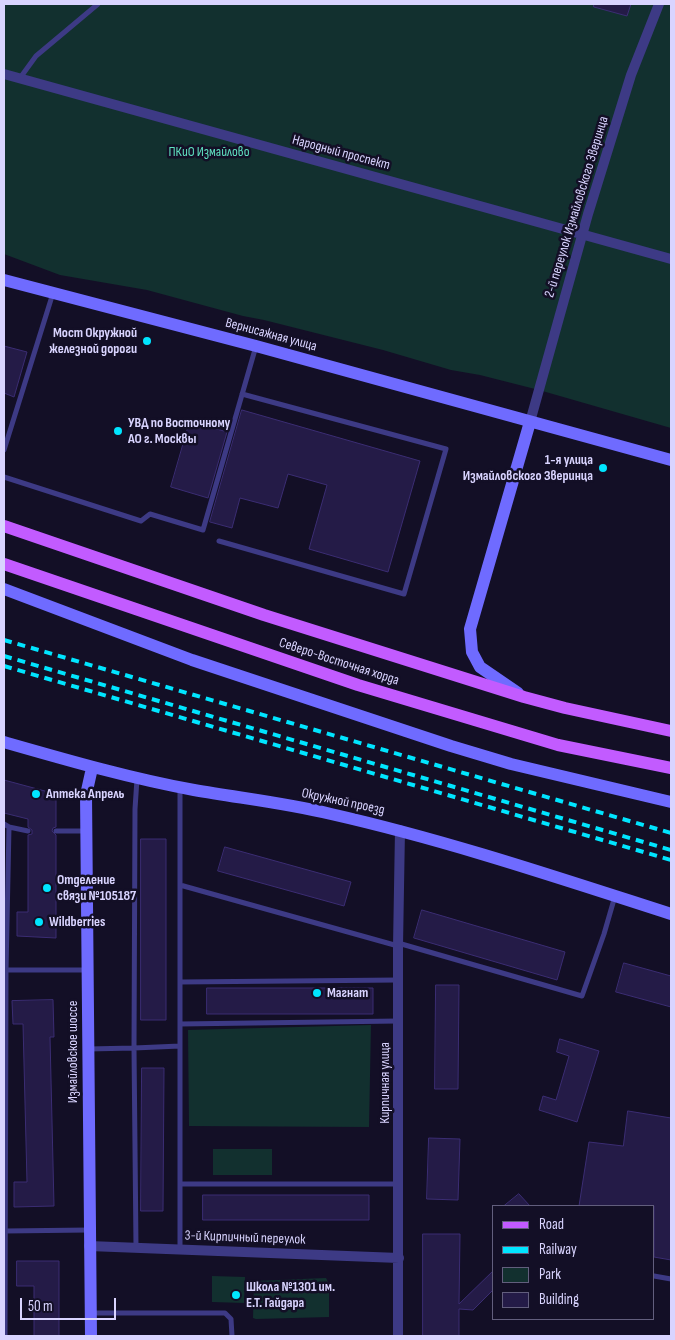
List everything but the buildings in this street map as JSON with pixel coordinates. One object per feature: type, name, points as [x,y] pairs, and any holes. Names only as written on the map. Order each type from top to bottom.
[{"type":"main road","name":"Вернисажная улица","points":[[4,280],[256,346],[530,422]]},
{"type":"main road","points":[[524,697],[494,678],[480,666],[472,652],[470,629],[530,422],[671,460]]},
{"type":"main road","name":"Северо-Восточная хорда","points":[[4,526],[264,615],[524,697],[564,708],[671,731]]},
{"type":"main road","name":"Северо-Восточная хорда","points":[[4,564],[358,685],[558,745],[671,768]]},
{"type":"main road","points":[[4,589],[192,660],[451,746],[511,764],[671,802]]},
{"type":"main road","name":"Окружной проезд","points":[[4,742],[92,768],[180,787],[329,813],[400,830],[671,914]]},
{"type":"main road","name":"Измайловское шоссе","points":[[90,1336],[86,794],[92,768]]},
{"type":"street","name":"2-й переулок Измайловского Зверинца","points":[[530,422],[583,234],[631,76],[659,4]]},
{"type":"street","name":"Народный проспект","points":[[4,74],[671,259]]},
{"type":"street","name":"Кирпичная улица","points":[[398,1336],[398,944],[400,830]]},
{"type":"street","name":"3-й Кирпичный переулок","points":[[89,1246],[399,1258]]},
{"type":"lane","points":[[20,78],[36,56],[98,4]]},
{"type":"lane","points":[[4,450],[53,292]]},
{"type":"lane","points":[[4,477],[141,521],[150,514],[202,530],[256,346]]},
{"type":"lane","points":[[219,541],[404,594],[446,449],[242,394]]},
{"type":"lane","points":[[136,1247],[134,809],[137,778]]},
{"type":"lane","points":[[180,787],[180,1249]]},
{"type":"lane","points":[[4,824],[28,831]]},
{"type":"lane","points":[[5,1336],[4,1068],[10,827]]},
{"type":"lane","points":[[56,831],[86,831]]},
{"type":"lane","points":[[180,885],[582,996],[615,896]]},
{"type":"lane","points":[[5,971],[87,970]]},
{"type":"lane","points":[[180,982],[398,980]]},
{"type":"lane","points":[[180,1024],[398,1021]]},
{"type":"lane","points":[[88,1049],[180,1046]]},
{"type":"lane","points":[[180,1184],[399,1184]]},
{"type":"lane","points":[[5,1231],[89,1230]]},
{"type":"lane","points":[[655,1276],[671,1279]]},
{"type":"lane","points":[[90,1313],[225,1313],[232,1319],[232,1336]]},
{"type":"green space","name":"ПКиО Измайлово","points":[[4,4],[671,4],[671,428],[539,390],[480,375],[451,370],[383,350],[243,316],[147,290],[60,275],[4,254]]},
{"type":"green space","points":[[371,1025],[369,1127],[189,1126],[188,1030]]},
{"type":"green space","points":[[213,1149],[272,1149],[272,1175],[213,1175]]},
{"type":"green space","points":[[212,1276],[245,1277],[244,1303],[212,1302]]},
{"type":"green space","points":[[326,1278],[329,1284],[329,1317],[253,1318],[254,1281]]},
{"type":"railway","points":[[4,640],[671,833]]},
{"type":"railway","points":[[4,656],[671,850]]},
{"type":"railway","points":[[4,666],[671,860]]},
{"type":"place","name":"Мост Окружной железной дороги","points":[[147,341]]},
{"type":"place","name":"УВД по Восточному АО г. Москвы","points":[[118,431]]},
{"type":"place","name":"1-я улица Измайловского Зверинца","points":[[603,468]]},
{"type":"place","name":"Аптека Апрель","points":[[36,794]]},
{"type":"place","name":"Отделение связи №105187","points":[[47,888]]},
{"type":"place","name":"Wildberries","points":[[39,922]]},
{"type":"place","name":"Магнат","points":[[317,993]]},
{"type":"place","name":"Школа №1301 им. Е.Т. Гайдара","points":[[236,1295]]}]
